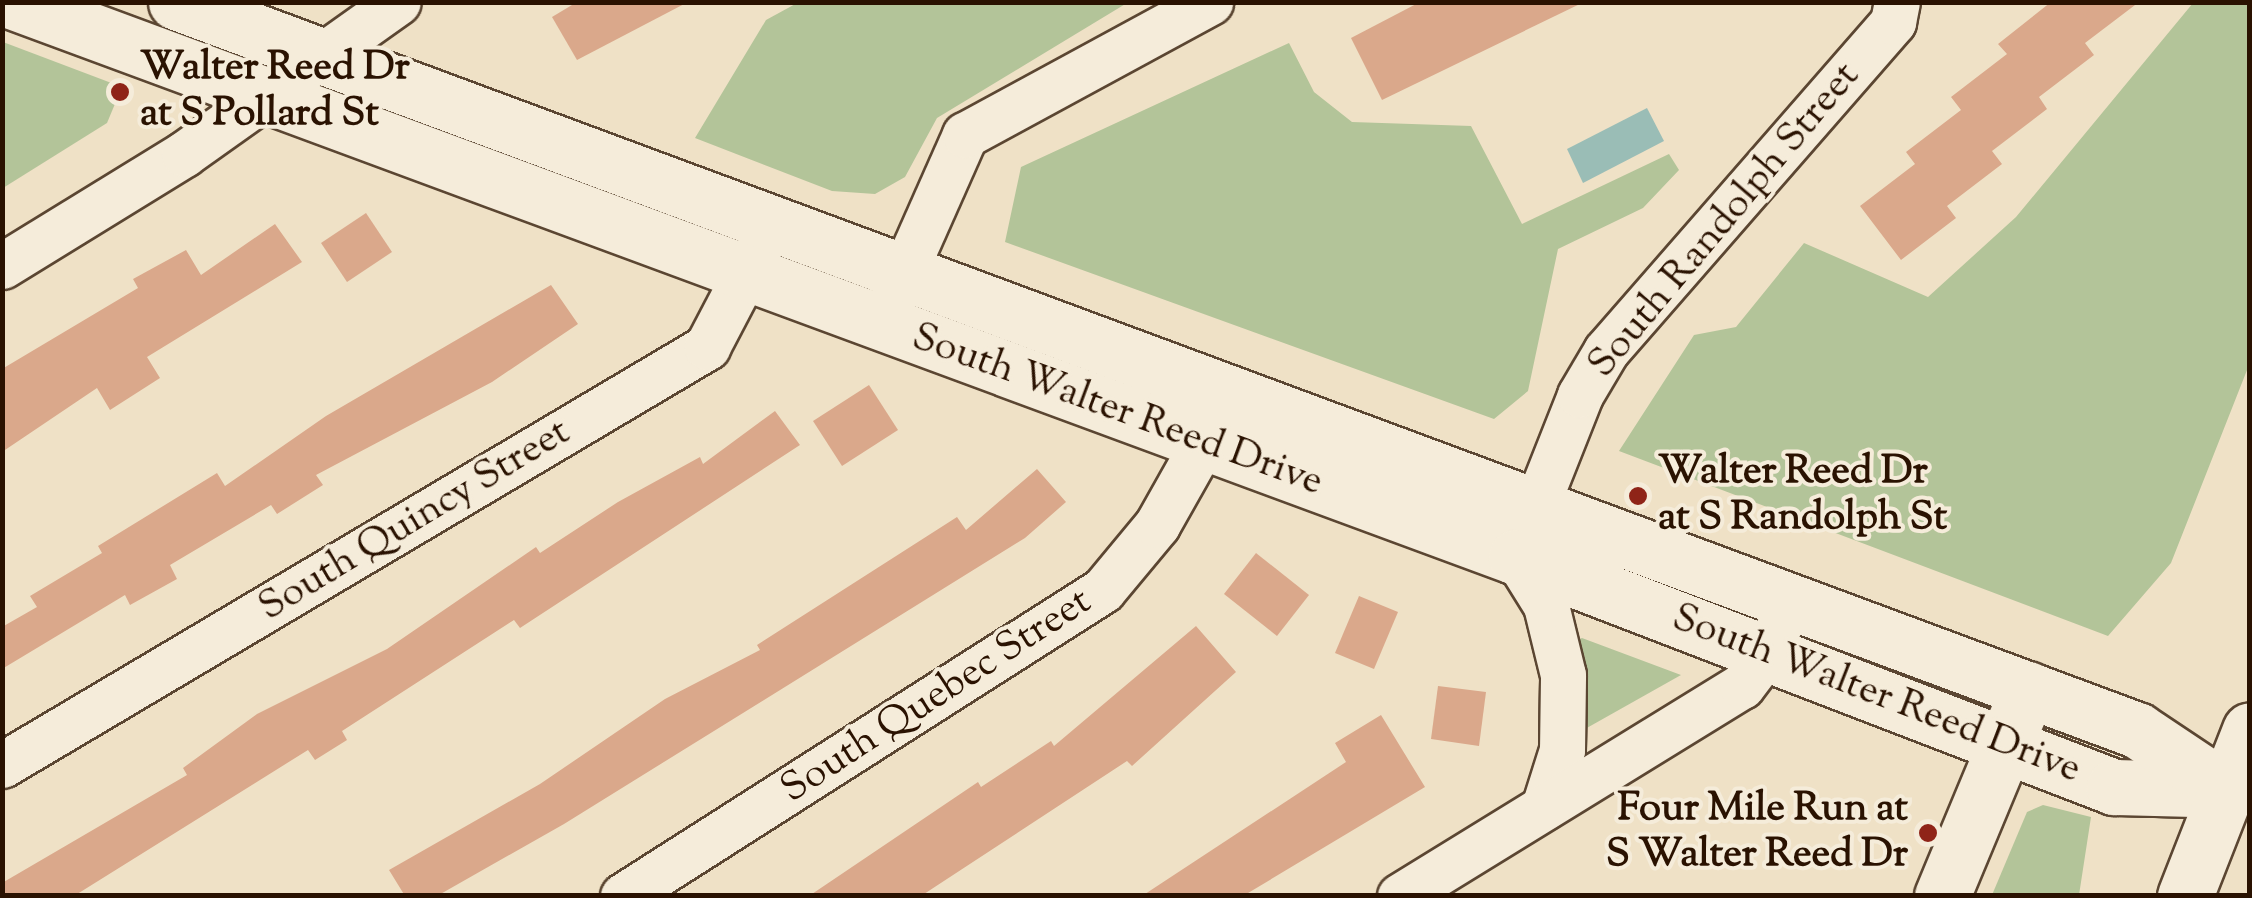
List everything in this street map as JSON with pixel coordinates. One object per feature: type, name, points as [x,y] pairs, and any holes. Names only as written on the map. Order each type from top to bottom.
[{"type":"main road","name":"South Walter Reed Drive","points":[[14,2],[1516,557],[2114,787],[2237,795]]},
{"type":"main road","name":"South Walter Reed Drive","points":[[176,2],[2136,730],[2237,795]]},
{"type":"main road","points":[[1942,896],[2028,689]]},
{"type":"main road","points":[[2185,896],[2237,795],[2250,730]]},
{"type":"street","points":[[2,266],[268,97],[398,2]]},
{"type":"street","points":[[882,324],[965,136],[1210,2]]},
{"type":"street","name":"South Randolph Street","points":[[1516,557],[1606,352],[1893,22],[1896,2]]},
{"type":"street","name":"South Quincy Street","points":[[2,765],[707,347],[750,274],[770,224]]},
{"type":"street","name":"South Quebec Street","points":[[623,896],[1103,590],[1158,525],[1230,394]]},
{"type":"street","points":[[1516,557],[1546,605],[1563,675],[1562,750],[1544,806]]},
{"type":"street","points":[[1400,896],[1742,686],[1767,653],[1790,600]]},
{"type":"green space","points":[[799,2],[1127,3],[937,118],[905,177],[875,194],[832,191],[695,138],[766,20]]},
{"type":"green space","points":[[2193,3],[2249,3],[2249,365],[2171,563],[2108,636],[1619,451],[1694,335],[1736,327],[1804,243],[1928,297],[2016,217]]},
{"type":"green space","points":[[3,42],[122,87],[107,123],[3,188]]},
{"type":"green space","points":[[1289,43],[1314,92],[1352,122],[1471,126],[1522,224],[1669,154],[1679,170],[1643,208],[1558,249],[1528,391],[1494,419],[1005,242],[1021,167]]},
{"type":"green space","points":[[1582,638],[1681,675],[1585,729],[1588,686],[1575,641]]},
{"type":"green space","points":[[2043,805],[2091,817],[2079,895],[1992,895],[2027,812]]},
{"type":"water","points":[[1647,108],[1664,141],[1583,183],[1567,149]]},
{"type":"building","points":[[577,2],[688,2],[577,60],[552,17]]},
{"type":"building","points":[[1420,2],[1584,2],[1382,100],[1351,38]]},
{"type":"building","points":[[2051,2],[2139,2],[2085,43],[2094,55],[2039,97],[2047,109],[1992,151],[2002,164],[1947,206],[1956,218],[1901,260],[1860,206],[1915,164],[1906,152],[1961,110],[1951,97],[2007,54],[1998,44]]},
{"type":"building","points":[[366,213],[392,252],[347,282],[321,243]]},
{"type":"building","points":[[275,224],[302,262],[147,357],[160,378],[110,410],[97,388],[2,452],[2,369],[138,288],[133,279],[186,250],[201,275]]},
{"type":"building","points":[[551,285],[578,324],[492,382],[316,475],[323,485],[277,514],[271,505],[170,565],[177,579],[130,605],[125,595],[2,669],[2,627],[37,607],[30,596],[102,553],[98,546],[217,473],[225,486],[326,416]]},
{"type":"building","points":[[869,385],[898,430],[842,466],[813,421]]},
{"type":"building","points":[[775,411],[800,445],[520,628],[514,620],[342,731],[347,740],[315,760],[308,750],[74,896],[2,896],[2,883],[187,775],[183,768],[257,714],[387,649],[536,547],[540,553],[618,502],[700,457],[703,464]]},
{"type":"building","points":[[1037,469],[1066,502],[1025,538],[564,824],[437,896],[405,896],[389,870],[540,784],[665,699],[760,650],[757,645],[957,517],[966,530]]},
{"type":"building","points":[[1256,553],[1309,595],[1277,636],[1224,594]]},
{"type":"building","points":[[1359,596],[1398,612],[1374,669],[1335,653]]},
{"type":"building","points":[[1196,626],[1236,672],[1132,766],[1127,761],[921,896],[809,896],[978,782],[981,787],[1051,741],[1054,746]]},
{"type":"building","points":[[1438,686],[1486,692],[1479,746],[1431,739]]},
{"type":"building","points":[[1381,715],[1425,787],[1243,896],[1142,896],[1346,762],[1335,743]]},
{"type":"place","name":"Walter Reed Dr at S Pollard St","points":[[120,92]]},
{"type":"place","name":"Walter Reed Dr at S Randolph St","points":[[1638,496]]},
{"type":"place","name":"Four Mile Run at S Walter Reed Dr","points":[[1928,833]]}]
